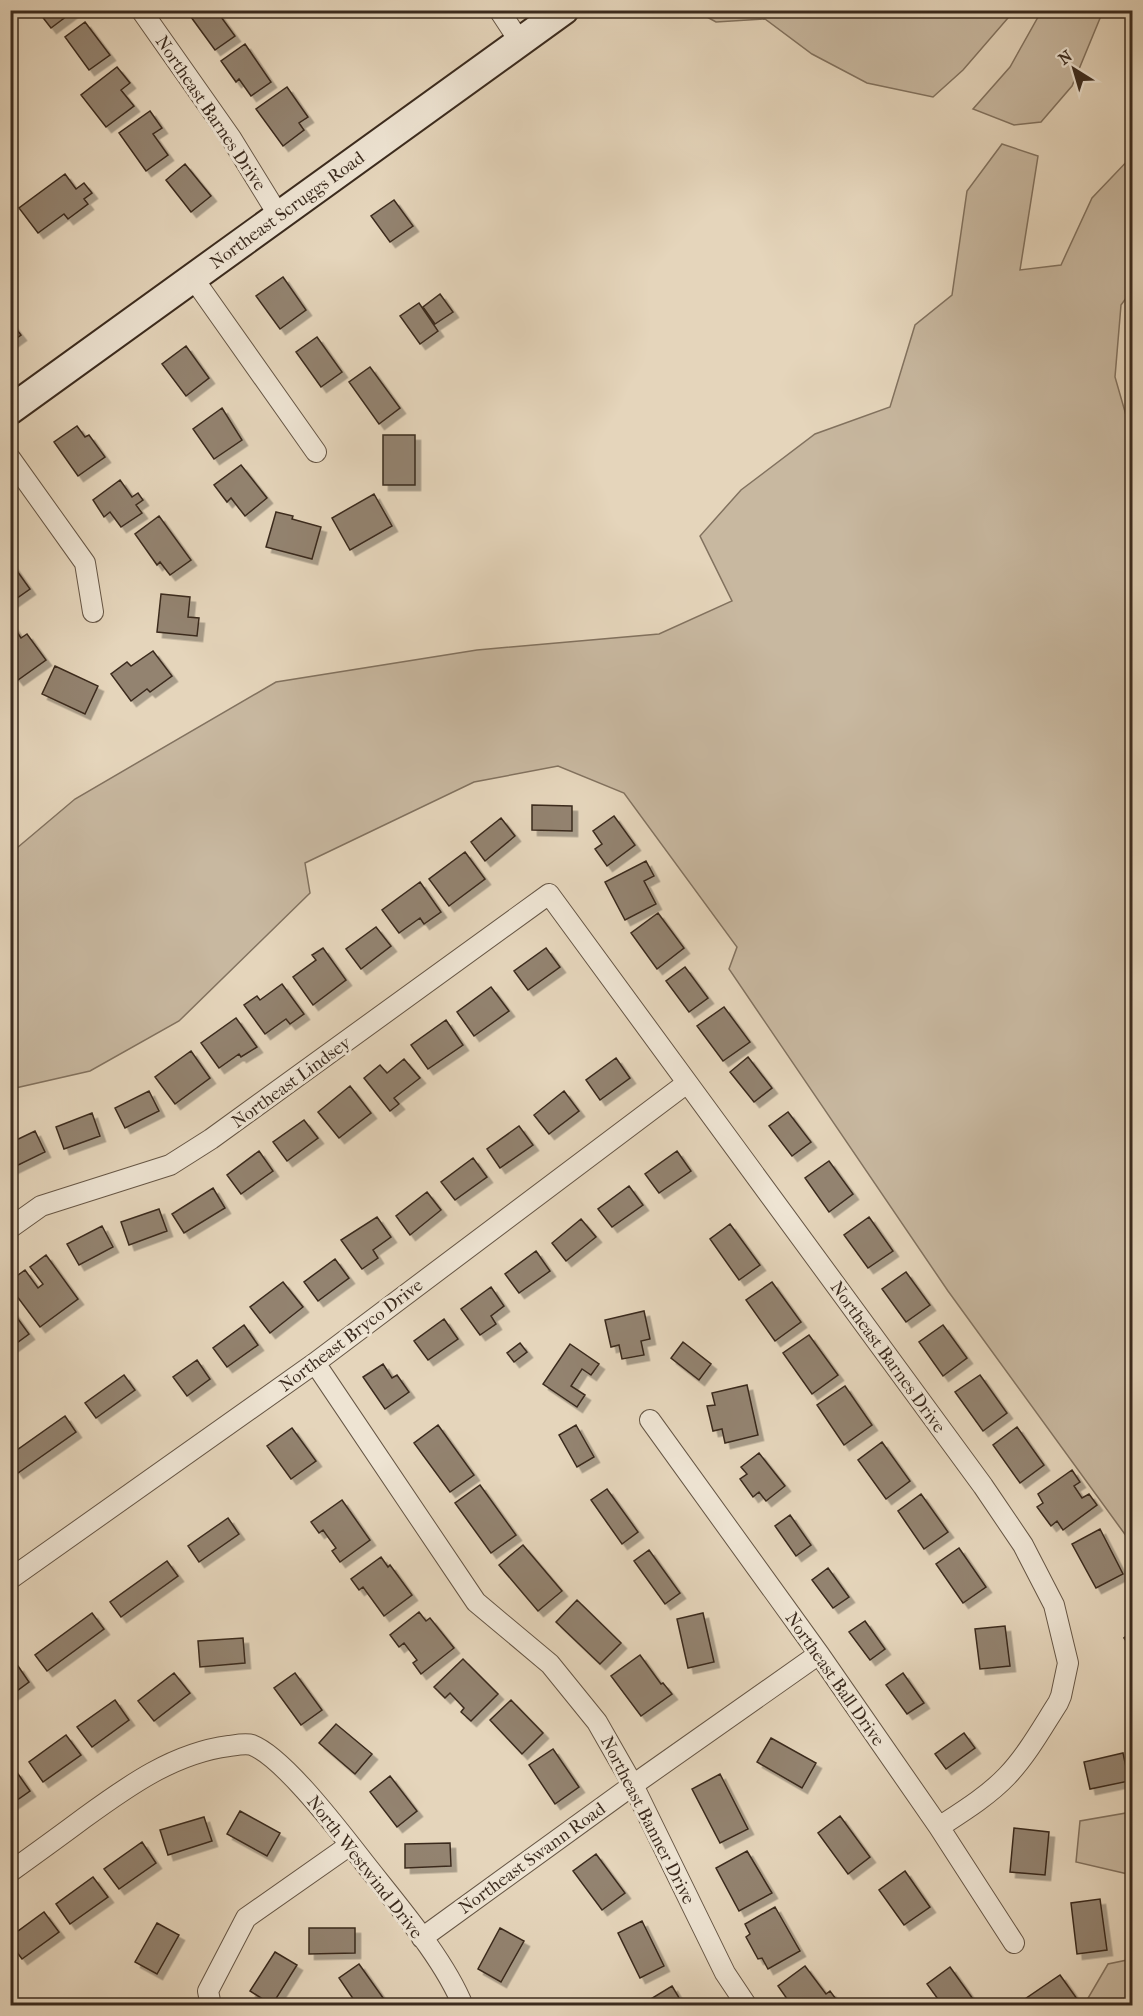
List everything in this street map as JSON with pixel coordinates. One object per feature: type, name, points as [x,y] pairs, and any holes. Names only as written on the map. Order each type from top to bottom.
[{"type":"street","name":"Northeast Barnes Drive","points":[[141,10],[231,138],[279,216]]},
{"type":"street","points":[[499,10],[520,42]]},
{"type":"street","name":"Northeast Scruggs Road","points":[[10,410],[564,10]]},
{"type":"street","points":[[193,278],[316,452]]},
{"type":"street","points":[[10,458],[85,563],[93,612]]},
{"type":"street","name":"Northeast Barnes Drive","points":[[549,894],[983,1486],[1023,1545],[1054,1605],[1068,1663],[1058,1703],[1028,1749],[1006,1777],[968,1809],[939,1827]]},
{"type":"street","name":"Northeast Lindsey","points":[[10,1228],[42,1206],[170,1165],[212,1139],[549,894]]},
{"type":"street","name":"Northeast Bryco Drive","points":[[10,1579],[315,1363],[687,1083]]},
{"type":"street","name":"Northeast Banner Drive","points":[[315,1363],[476,1602],[550,1664],[597,1722],[633,1785],[725,1973],[747,2006]]},
{"type":"street","name":"Northeast Ball Drive","points":[[650,1420],[819,1654],[939,1827],[1014,1943]]},
{"type":"street","name":"Northeast Swann Road","points":[[422,1938],[819,1654]]},
{"type":"street","name":"North Westwind Drive","points":[[10,1872],[134,1782],[188,1755],[249,1744],[281,1765],[351,1845],[422,1938],[455,1987],[462,2006]]},
{"type":"street","points":[[211,2006],[208,1991],[246,1918],[351,1845]]},
{"type":"shaded area","points":[[1042,10],[1103,11],[1072,86],[1041,122],[1014,125],[973,109],[1010,67]]},
{"type":"shaded area","points":[[696,11],[1014,11],[963,70],[933,97],[867,83],[812,54],[765,19],[716,22]]},
{"type":"shaded area","points":[[1002,144],[1038,156],[1020,270],[1061,265],[1092,198],[1132,156],[1132,290],[1121,305],[1115,377],[1132,436],[1132,1544],[948,1291],[729,969],[737,947],[624,793],[558,766],[474,782],[305,863],[310,893],[179,1021],[90,1071],[11,1089],[11,853],[75,799],[276,682],[477,650],[659,634],[732,601],[700,536],[741,490],[815,434],[890,407],[915,325],[952,295],[967,191]]},
{"type":"shaded area","points":[[1132,1812],[1132,1875],[1076,1862],[1080,1821]]},
{"type":"shaded area","points":[[1132,1959],[1132,2005],[1084,2005],[1108,1964]]},
{"type":"building","points":[[37,10],[75,10],[51,28]]},
{"type":"building","points":[[199,10],[216,10],[235,36],[215,50],[191,17]]},
{"type":"building","points":[[85,22],[110,55],[89,70],[65,37]]},
{"type":"building","points":[[245,44],[271,82],[251,96],[239,79],[236,82],[221,61]]},
{"type":"building","points":[[117,67],[130,83],[121,90],[134,106],[106,127],[81,95]]},
{"type":"building","points":[[287,87],[308,117],[299,123],[304,130],[283,146],[256,109]]},
{"type":"building","points":[[150,111],[162,128],[153,134],[168,155],[146,171],[119,133]]},
{"type":"building","points":[[185,164],[211,196],[191,212],[166,180]]},
{"type":"building","points":[[65,174],[76,189],[84,183],[92,193],[84,199],[88,204],[68,219],[64,214],[38,233],[19,208]]},
{"type":"building","points":[[394,200],[413,226],[390,242],[371,216]]},
{"type":"building","points":[[283,277],[306,310],[280,329],[256,296]]},
{"type":"building","points":[[440,294],[453,312],[435,324],[423,307]]},
{"type":"building","points":[[419,303],[438,331],[420,344],[400,316]]},
{"type":"building","points":[[10,321],[21,335],[10,343]]},
{"type":"building","points":[[317,337],[342,372],[321,387],[296,352]]},
{"type":"building","points":[[186,346],[209,378],[186,396],[162,364]]},
{"type":"building","points":[[370,367],[400,408],[379,424],[349,382]]},
{"type":"building","points":[[222,408],[242,440],[214,459],[193,429]]},
{"type":"building","points":[[77,426],[85,437],[89,435],[105,457],[78,476],[54,442]]},
{"type":"building","points":[[383,435],[415,435],[415,485],[383,485]]},
{"type":"building","points":[[241,465],[267,498],[245,516],[231,498],[227,502],[214,485]]},
{"type":"building","points":[[120,480],[132,497],[138,493],[143,500],[136,505],[142,513],[121,527],[110,512],[104,517],[93,500]]},
{"type":"building","points":[[374,494],[392,526],[350,550],[332,518]]},
{"type":"building","points":[[276,512],[321,527],[312,559],[266,547]]},
{"type":"building","points":[[159,516],[191,560],[170,575],[160,562],[157,565],[135,534]]},
{"type":"building","points":[[10,561],[30,589],[10,603]]},
{"type":"building","points":[[161,594],[190,597],[188,617],[199,618],[197,636],[157,632]]},
{"type":"building","points":[[11,623],[21,638],[27,634],[46,660],[18,680],[10,670]]},
{"type":"building","points":[[153,651],[172,676],[150,692],[147,689],[131,701],[111,674],[127,662],[131,666]]},
{"type":"building","points":[[55,666],[98,686],[85,714],[42,694]]},
{"type":"building","points":[[532,805],[572,806],[572,831],[532,830]]},
{"type":"building","points":[[614,816],[635,845],[607,866],[595,849],[602,844],[593,831]]},
{"type":"building","points":[[501,818],[515,836],[485,861],[471,842]]},
{"type":"building","points":[[465,852],[485,879],[449,906],[429,879]]},
{"type":"building","points":[[646,861],[654,876],[644,881],[656,904],[625,920],[605,882]]},
{"type":"building","points":[[420,882],[441,912],[424,924],[420,918],[399,933],[382,910]]},
{"type":"building","points":[[658,913],[684,948],[657,969],[631,933]]},
{"type":"building","points":[[376,927],[391,946],[361,969],[346,949]]},
{"type":"building","points":[[323,948],[346,980],[313,1005],[293,977],[316,960],[312,955]]},
{"type":"building","points":[[546,948],[560,967],[528,990],[514,971]]},
{"type":"building","points":[[685,967],[708,998],[689,1012],[666,981]]},
{"type":"building","points":[[282,984],[304,1014],[290,1024],[286,1019],[265,1034],[244,1005],[257,996],[260,1000]]},
{"type":"building","points":[[491,987],[509,1011],[474,1036],[457,1012]]},
{"type":"building","points":[[724,1007],[750,1042],[723,1061],[697,1026]]},
{"type":"building","points":[[236,1018],[257,1047],[241,1057],[239,1054],[219,1068],[201,1043]]},
{"type":"building","points":[[446,1020],[463,1045],[428,1069],[411,1045]]},
{"type":"building","points":[[191,1051],[210,1078],[175,1104],[155,1077]]},
{"type":"building","points":[[748,1057],[772,1088],[754,1102],[730,1072]]},
{"type":"building","points":[[616,1058],[630,1078],[600,1100],[586,1080]]},
{"type":"building","points":[[404,1059],[420,1078],[394,1098],[399,1104],[390,1111],[364,1078],[380,1065],[387,1073]]},
{"type":"building","points":[[350,1086],[371,1113],[339,1138],[318,1112]]},
{"type":"building","points":[[149,1091],[159,1111],[125,1128],[115,1108]]},
{"type":"building","points":[[564,1091],[579,1111],[549,1134],[534,1115]]},
{"type":"building","points":[[788,1112],[811,1142],[792,1156],[769,1126]]},
{"type":"building","points":[[92,1113],[100,1136],[64,1149],[56,1127]]},
{"type":"building","points":[[304,1120],[318,1138],[287,1161],[273,1142]]},
{"type":"building","points":[[519,1126],[533,1145],[500,1168],[487,1149]]},
{"type":"building","points":[[35,1131],[45,1152],[10,1169],[10,1143]]},
{"type":"building","points":[[259,1151],[273,1171],[241,1194],[227,1175]]},
{"type":"building","points":[[677,1151],[691,1171],[659,1193],[645,1174]]},
{"type":"building","points":[[473,1158],[487,1177],[455,1200],[441,1182]]},
{"type":"building","points":[[829,1161],[853,1194],[829,1212],[805,1178]]},
{"type":"building","points":[[629,1186],[643,1205],[612,1227],[598,1209]]},
{"type":"building","points":[[213,1188],[225,1208],[184,1233],[172,1214]]},
{"type":"building","points":[[427,1192],[441,1210],[410,1235],[396,1216]]},
{"type":"building","points":[[159,1209],[167,1231],[129,1245],[121,1222]]},
{"type":"building","points":[[377,1217],[391,1237],[373,1250],[378,1258],[362,1269],[341,1240]]},
{"type":"building","points":[[869,1217],[893,1251],[868,1268],[844,1235]]},
{"type":"building","points":[[581,1219],[596,1237],[566,1261],[552,1243]]},
{"type":"building","points":[[730,1224],[760,1265],[739,1280],[710,1239]]},
{"type":"building","points":[[102,1226],[113,1247],[79,1265],[67,1244]]},
{"type":"building","points":[[536,1251],[550,1271],[519,1293],[505,1274]]},
{"type":"building","points":[[46,1255],[78,1299],[40,1327],[10,1287],[10,1281],[25,1270],[38,1288],[43,1284],[30,1267]]},
{"type":"building","points":[[335,1259],[349,1278],[318,1301],[304,1282]]},
{"type":"building","points":[[906,1272],[930,1305],[906,1322],[882,1289]]},
{"type":"building","points":[[283,1282],[303,1307],[270,1333],[250,1307]]},
{"type":"building","points":[[772,1282],[801,1322],[775,1341],[746,1300]]},
{"type":"building","points":[[491,1287],[504,1306],[491,1316],[496,1324],[480,1335],[461,1309]]},
{"type":"building","points":[[10,1308],[29,1334],[10,1348]]},
{"type":"building","points":[[644,1311],[650,1339],[641,1341],[644,1355],[622,1359],[619,1345],[611,1347],[605,1320]]},
{"type":"building","points":[[444,1319],[458,1339],[428,1360],[414,1341]]},
{"type":"building","points":[[244,1325],[258,1345],[227,1367],[213,1348]]},
{"type":"building","points":[[943,1325],[967,1358],[943,1376],[919,1342]]},
{"type":"building","points":[[809,1335],[838,1375],[812,1394],[783,1353]]},
{"type":"building","points":[[683,1342],[711,1364],[699,1380],[671,1358]]},
{"type":"building","points":[[520,1343],[527,1352],[514,1362],[507,1353]]},
{"type":"building","points":[[570,1344],[599,1364],[591,1375],[582,1369],[571,1386],[585,1395],[577,1407],[543,1384]]},
{"type":"building","points":[[197,1360],[210,1379],[187,1396],[173,1377]]},
{"type":"building","points":[[383,1364],[392,1378],[397,1375],[409,1392],[385,1409],[363,1377]]},
{"type":"building","points":[[124,1375],[135,1390],[96,1418],[85,1403]]},
{"type":"building","points":[[980,1375],[1007,1413],[983,1431],[955,1392]]},
{"type":"building","points":[[747,1385],[758,1435],[725,1443],[722,1429],[713,1431],[707,1406],[715,1405],[712,1393]]},
{"type":"building","points":[[845,1386],[872,1425],[844,1445],[817,1405]]},
{"type":"building","points":[[65,1416],[76,1432],[18,1473],[10,1462],[10,1455]]},
{"type":"building","points":[[438,1425],[474,1475],[450,1492],[414,1443]]},
{"type":"building","points":[[576,1425],[594,1457],[577,1467],[559,1435]]},
{"type":"building","points":[[1017,1427],[1044,1465],[1020,1483],[993,1445]]},
{"type":"building","points":[[292,1428],[316,1461],[291,1479],[267,1446]]},
{"type":"building","points":[[882,1442],[910,1481],[886,1499],[858,1460]]},
{"type":"building","points":[[759,1453],[785,1486],[766,1501],[759,1492],[753,1497],[740,1479],[747,1474],[741,1467]]},
{"type":"building","points":[[1072,1470],[1080,1482],[1074,1486],[1082,1498],[1089,1494],[1097,1505],[1063,1530],[1057,1521],[1051,1526],[1037,1507],[1043,1503],[1038,1494]]},
{"type":"building","points":[[480,1485],[516,1535],[491,1553],[455,1503]]},
{"type":"building","points":[[607,1489],[638,1532],[622,1544],[591,1500]]},
{"type":"building","points":[[921,1494],[948,1532],[924,1549],[898,1511]]},
{"type":"building","points":[[342,1500],[370,1540],[340,1562],[332,1551],[336,1548],[323,1530],[319,1533],[311,1522]]},
{"type":"building","points":[[790,1515],[811,1545],[796,1556],[775,1526]]},
{"type":"building","points":[[228,1518],[239,1534],[199,1562],[188,1546]]},
{"type":"building","points":[[1100,1529],[1123,1574],[1096,1588],[1072,1544]]},
{"type":"building","points":[[523,1545],[562,1591],[538,1611],[499,1565]]},
{"type":"building","points":[[959,1548],[986,1587],[963,1603],[936,1564]]},
{"type":"building","points":[[649,1550],[680,1593],[665,1604],[634,1561]]},
{"type":"building","points":[[381,1557],[388,1567],[390,1565],[412,1595],[384,1616],[363,1587],[359,1590],[351,1579]]},
{"type":"building","points":[[167,1561],[178,1576],[121,1617],[110,1602]]},
{"type":"building","points":[[828,1568],[849,1597],[833,1608],[812,1580]]},
{"type":"building","points":[[577,1600],[621,1643],[600,1664],[556,1622]]},
{"type":"building","points":[[419,1612],[426,1621],[430,1618],[454,1648],[421,1674],[413,1663],[417,1660],[404,1643],[399,1647],[390,1635]]},
{"type":"building","points":[[92,1613],[104,1629],[47,1671],[35,1655]]},
{"type":"building","points":[[703,1613],[714,1662],[688,1668],[677,1619]]},
{"type":"building","points":[[865,1621],[885,1649],[870,1660],[849,1632]]},
{"type":"building","points":[[1005,1626],[1010,1666],[980,1669],[975,1629]]},
{"type":"building","points":[[1132,1631],[1132,1650],[1124,1638]]},
{"type":"building","points":[[243,1638],[245,1663],[200,1667],[198,1641]]},
{"type":"building","points":[[640,1655],[661,1684],[663,1683],[672,1694],[641,1716],[611,1676]]},
{"type":"building","points":[[463,1659],[498,1694],[471,1721],[461,1712],[464,1708],[450,1693],[445,1698],[434,1687]]},
{"type":"building","points":[[18,1666],[29,1682],[10,1696],[10,1671]]},
{"type":"building","points":[[174,1673],[190,1693],[154,1721],[138,1701]]},
{"type":"building","points":[[295,1673],[322,1710],[301,1725],[274,1688]]},
{"type":"building","points":[[903,1673],[924,1703],[907,1714],[886,1685]]},
{"type":"building","points":[[115,1700],[129,1720],[92,1747],[77,1727]]},
{"type":"building","points":[[511,1700],[543,1733],[522,1754],[490,1720]]},
{"type":"building","points":[[336,1724],[372,1754],[355,1774],[319,1743]]},
{"type":"building","points":[[964,1733],[975,1748],[946,1769],[935,1754]]},
{"type":"building","points":[[66,1735],[81,1755],[43,1782],[29,1762]]},
{"type":"building","points":[[771,1738],[816,1763],[802,1788],[757,1762]]},
{"type":"building","points":[[553,1749],[579,1787],[555,1804],[529,1765]]},
{"type":"building","points":[[1123,1753],[1129,1781],[1090,1789],[1084,1762]]},
{"type":"building","points":[[16,1771],[30,1791],[10,1805],[10,1775]]},
{"type":"building","points":[[720,1774],[748,1829],[720,1843],[692,1789]]},
{"type":"building","points":[[390,1776],[417,1811],[397,1827],[370,1792]]},
{"type":"building","points":[[240,1811],[280,1833],[267,1856],[227,1834]]},
{"type":"building","points":[[840,1816],[870,1857],[848,1874],[818,1833]]},
{"type":"building","points":[[204,1817],[212,1841],[168,1855],[160,1830]]},
{"type":"building","points":[[1014,1828],[1049,1832],[1045,1875],[1010,1872]]},
{"type":"building","points":[[142,1842],[156,1863],[119,1889],[104,1869]]},
{"type":"building","points":[[450,1843],[451,1866],[405,1868],[405,1844]]},
{"type":"building","points":[[747,1851],[772,1893],[739,1911],[716,1868]]},
{"type":"building","points":[[596,1854],[625,1893],[602,1910],[573,1871]]},
{"type":"building","points":[[905,1871],[930,1907],[904,1925],[879,1890]]},
{"type":"building","points":[[93,1877],[108,1897],[70,1924],[56,1904]]},
{"type":"building","points":[[1100,1899],[1107,1950],[1077,1954],[1071,1903]]},
{"type":"building","points":[[775,1907],[800,1951],[768,1969],[762,1958],[758,1959],[746,1937],[750,1934],[745,1924]]},
{"type":"building","points":[[44,1912],[59,1932],[22,1959],[10,1943],[10,1937]]},
{"type":"building","points":[[642,1921],[664,1966],[640,1978],[618,1933]]},
{"type":"building","points":[[157,1923],[179,1935],[157,1974],[135,1962]]},
{"type":"building","points":[[309,1928],[355,1928],[355,1953],[309,1954]]},
{"type":"building","points":[[500,1928],[524,1941],[501,1982],[478,1969]]},
{"type":"building","points":[[275,1952],[297,1965],[272,2005],[250,1991]]},
{"type":"building","points":[[359,1964],[386,2002],[380,2006],[358,2006],[339,1978]]},
{"type":"building","points":[[805,1966],[826,1994],[830,1991],[839,2003],[835,2006],[792,2006],[778,1986]]},
{"type":"building","points":[[950,1967],[978,2006],[943,2006],[927,1984]]},
{"type":"building","points":[[1060,1975],[1080,2003],[1076,2006],[1030,2006],[1025,1999]]},
{"type":"building","points":[[672,1986],[684,2006],[652,2006],[649,2000]]}]
